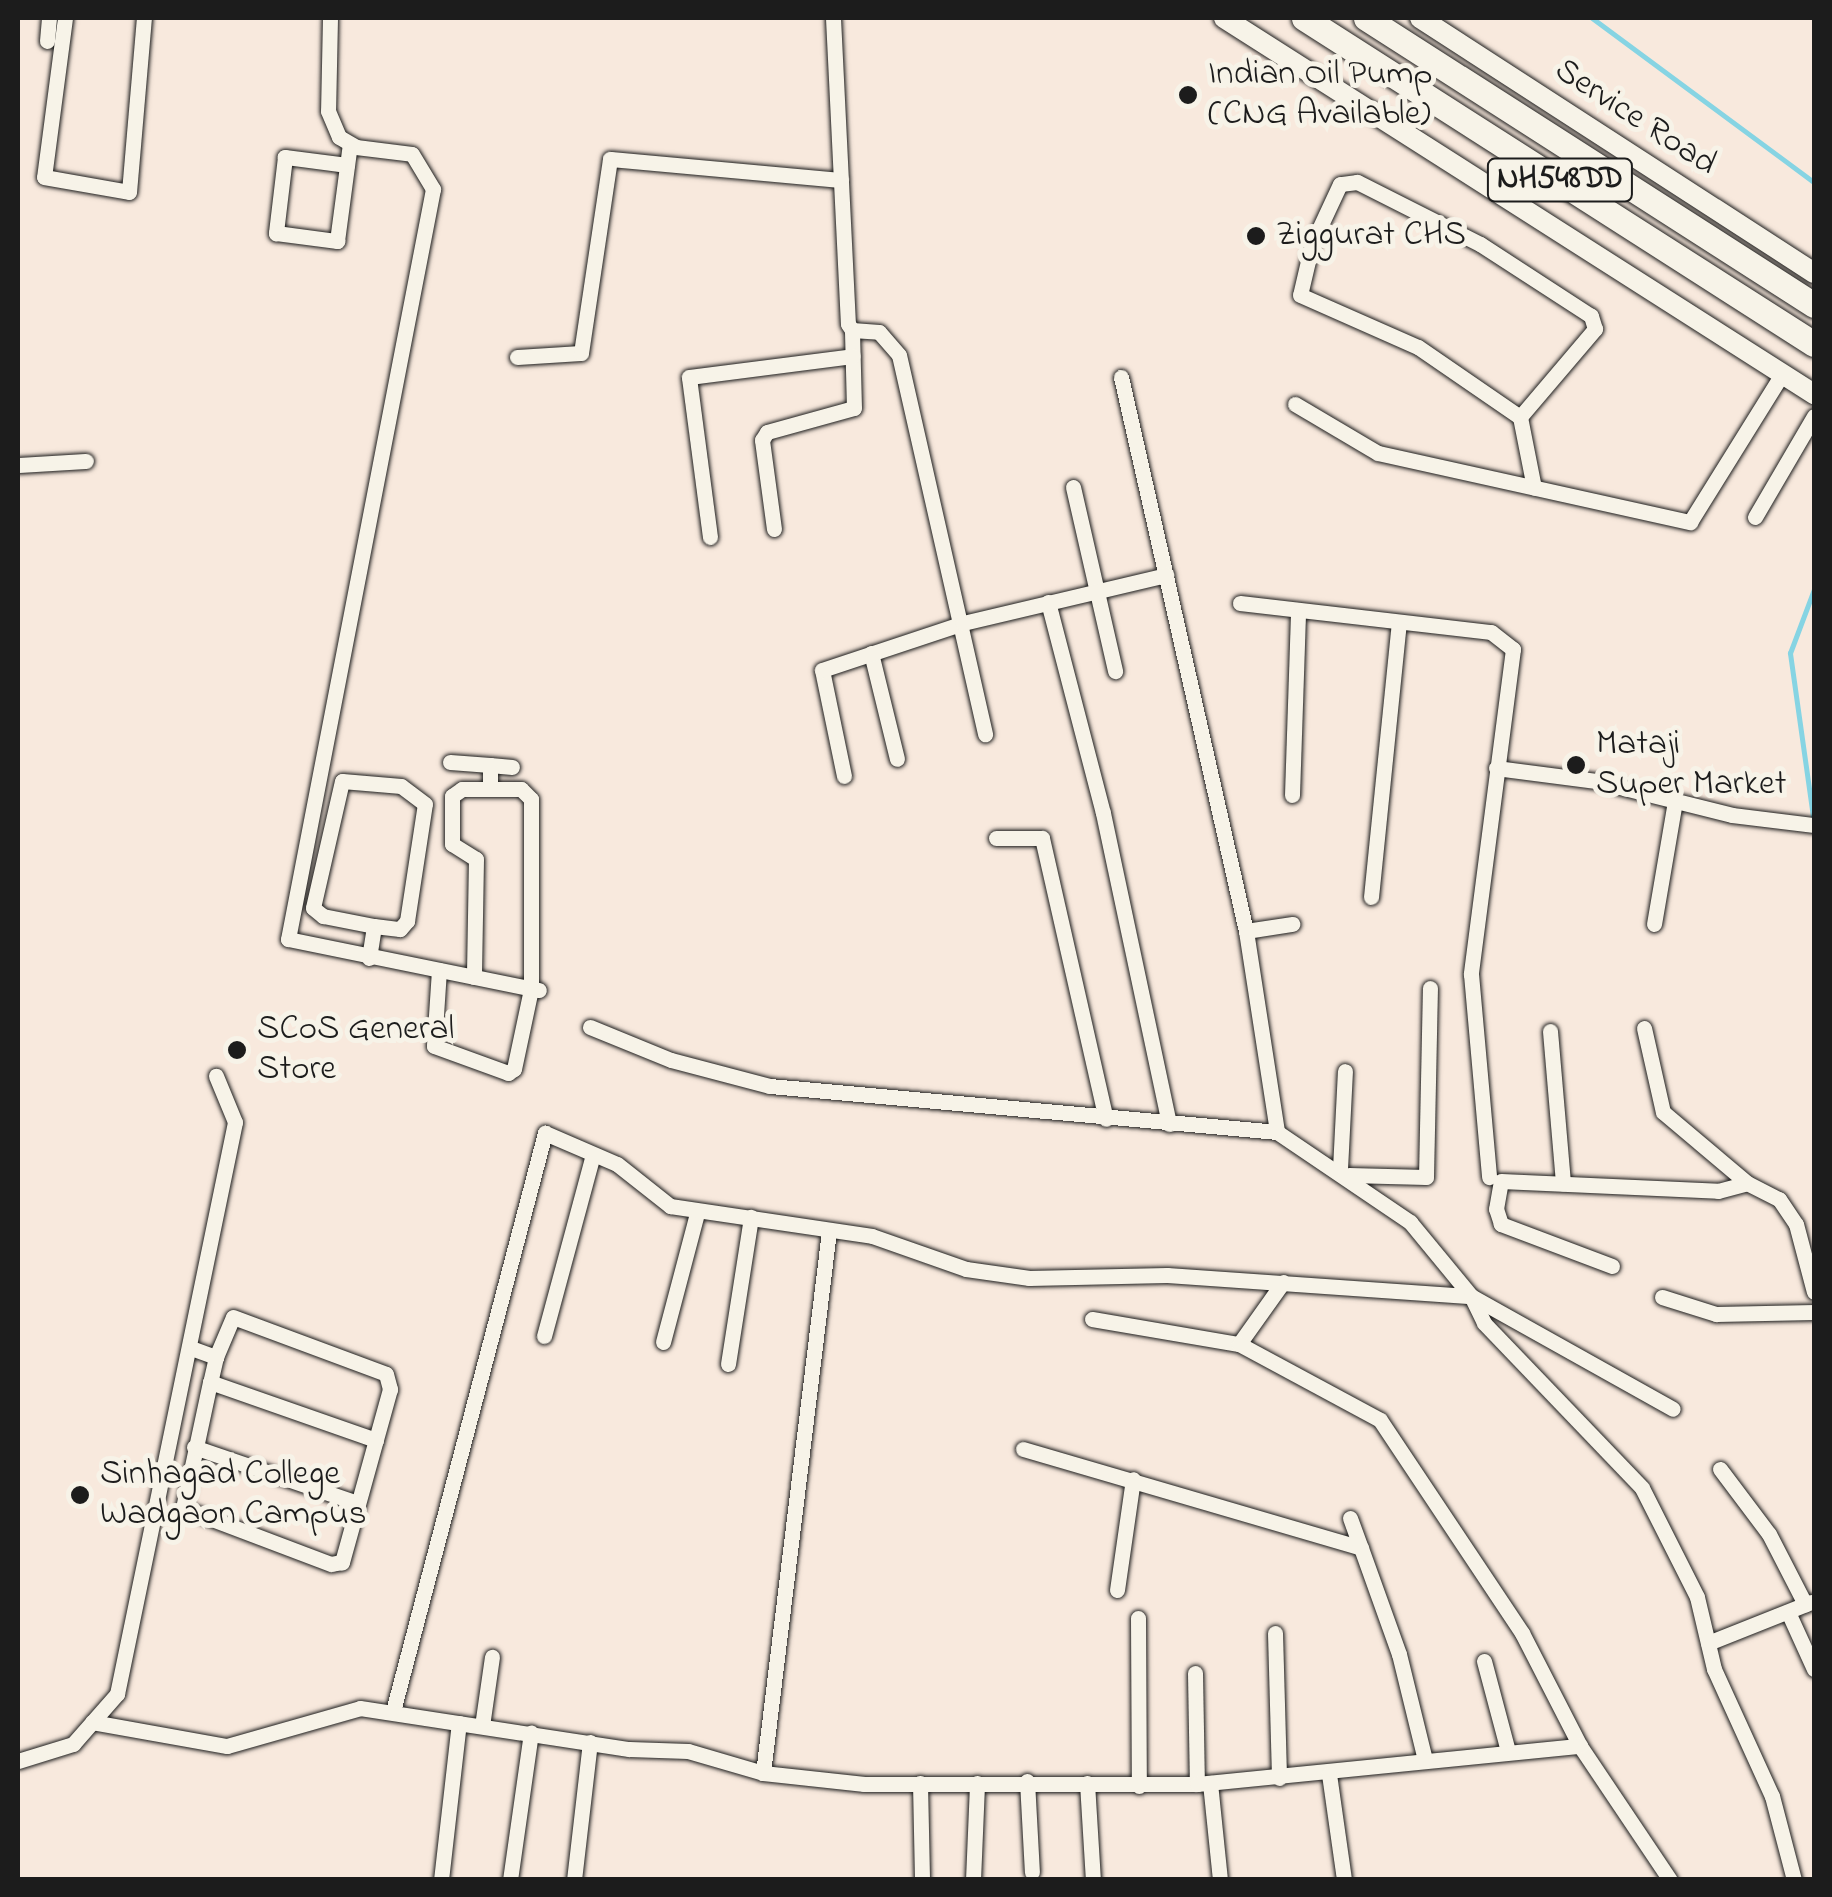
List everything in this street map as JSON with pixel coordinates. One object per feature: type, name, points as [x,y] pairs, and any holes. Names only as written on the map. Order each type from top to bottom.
[{"type":"highway","name":"NH548DD","points":[[1304,18],[1814,344]]},
{"type":"highway","name":"NH548DD","points":[[1366,18],[1814,305]]},
{"type":"street","points":[[46,42],[49,18]]},
{"type":"street","points":[[65,18],[44,177],[129,192],[144,18]]},
{"type":"street","points":[[330,18],[328,111],[338,137],[350,144],[412,154],[434,189],[289,936],[292,944],[535,989]]},
{"type":"street","points":[[774,529],[762,440],[768,432],[854,408],[834,18]]},
{"type":"street","points":[[1224,18],[1814,394]]},
{"type":"street","name":"Service Road","points":[[1420,18],[1814,274]]},
{"type":"street","points":[[347,165],[285,157],[276,233],[337,241],[350,144]]},
{"type":"street","points":[[517,357],[581,353],[610,159],[841,180]]},
{"type":"street","points":[[1520,416],[1595,329],[1592,316],[1480,244],[1357,182],[1340,184],[1312,244],[1300,295],[1418,347],[1520,416],[1534,488]]},
{"type":"street","points":[[852,330],[879,332],[900,356],[985,734]]},
{"type":"street","points":[[710,537],[689,377],[853,356]]},
{"type":"street","points":[[1295,404],[1378,453],[1690,522],[1782,374]]},
{"type":"street","points":[[1121,377],[1246,931],[1278,1132]]},
{"type":"street","points":[[1754,517],[1814,416]]},
{"type":"street","points":[[18,465],[86,462]]},
{"type":"street","points":[[1073,488],[1115,671]]},
{"type":"street","points":[[844,776],[822,670],[963,624],[1166,575]]},
{"type":"street","points":[[1048,602],[1103,813],[1169,1124]]},
{"type":"street","points":[[1240,602],[1491,632],[1512,649],[1471,974],[1489,1177]]},
{"type":"street","points":[[1292,795],[1298,610]]},
{"type":"street","points":[[1371,897],[1400,622]]},
{"type":"street","points":[[871,653],[897,759]]},
{"type":"street","points":[[450,762],[512,767]]},
{"type":"street","points":[[490,765],[490,789]]},
{"type":"street","points":[[1496,768],[1596,780],[1675,802],[1814,826]]},
{"type":"street","points":[[342,781],[402,786],[425,804],[408,921],[400,929],[374,926],[323,916],[313,908],[342,781]]},
{"type":"street","points":[[440,970],[434,1046],[508,1073],[520,1062],[535,989],[531,800],[521,789],[490,789],[452,796],[452,844],[476,859],[474,977]]},
{"type":"street","points":[[1654,924],[1675,802]]},
{"type":"street","points":[[996,838],[1042,838],[1106,1120]]},
{"type":"street","points":[[1246,931],[1292,924]]},
{"type":"street","points":[[368,958],[374,926]]},
{"type":"street","points":[[1345,1172],[1426,1177],[1430,988]]},
{"type":"street","points":[[590,1027],[672,1060],[770,1086],[1106,1120],[1278,1132],[1345,1172],[1410,1222],[1471,1296],[1484,1323],[1642,1488],[1698,1597],[1708,1643],[1772,1796],[1794,1880]]},
{"type":"street","points":[[1644,1028],[1663,1112],[1747,1183],[1779,1198],[1796,1224],[1814,1292]]},
{"type":"street","points":[[1550,1030],[1563,1183]]},
{"type":"street","points":[[1345,1071],[1345,1172]]},
{"type":"street","points":[[18,1762],[74,1744],[117,1694],[235,1122],[216,1076]]},
{"type":"street","points":[[393,1711],[545,1133],[617,1164],[660,1200],[697,1214],[751,1217],[872,1236],[966,1269],[1029,1278],[1166,1275],[1471,1296],[1673,1409]]},
{"type":"street","points":[[544,1336],[593,1154]]},
{"type":"street","points":[[1612,1266],[1501,1224],[1496,1209],[1502,1181],[1718,1191],[1747,1183]]},
{"type":"street","points":[[663,1342],[697,1214]]},
{"type":"street","points":[[728,1364],[751,1217]]},
{"type":"street","points":[[763,1774],[829,1232]]},
{"type":"street","points":[[1239,1344],[1283,1282]]},
{"type":"street","points":[[1662,1297],[1716,1314],[1814,1312]]},
{"type":"street","points":[[233,1317],[386,1374],[390,1389],[342,1562],[331,1564],[189,1514],[181,1501],[216,1357],[233,1317]]},
{"type":"street","points":[[1092,1319],[1239,1344],[1380,1420],[1522,1633],[1580,1746],[1670,1880]]},
{"type":"street","points":[[191,1348],[216,1357]]},
{"type":"street","points":[[210,1382],[376,1440]]},
{"type":"street","points":[[194,1447],[358,1503]]},
{"type":"street","points":[[1023,1448],[1361,1548]]},
{"type":"street","points":[[1708,1643],[1810,1602],[1769,1534],[1720,1469]]},
{"type":"street","points":[[1117,1590],[1134,1479]]},
{"type":"street","points":[[1350,1518],[1400,1654],[1425,1760]]},
{"type":"street","points":[[1788,1612],[1814,1669]]},
{"type":"street","points":[[1138,1618],[1138,1786]]},
{"type":"street","points":[[1274,1632],[1279,1778]]},
{"type":"street","points":[[482,1726],[492,1657]]},
{"type":"street","points":[[1484,1662],[1508,1751]]},
{"type":"street","points":[[1195,1673],[1204,1783],[1220,1880]]},
{"type":"street","points":[[92,1722],[138,1735],[227,1746],[342,1710],[393,1711],[590,1742],[688,1752],[763,1774],[920,1783],[1204,1783],[1330,1774],[1425,1760],[1580,1746]]},
{"type":"street","points":[[441,1880],[459,1723]]},
{"type":"street","points":[[510,1880],[531,1732]]},
{"type":"street","points":[[574,1880],[590,1742]]},
{"type":"street","points":[[1330,1774],[1344,1880]]},
{"type":"street","points":[[1027,1781],[1032,1872]]},
{"type":"street","points":[[973,1880],[977,1782]]},
{"type":"street","points":[[920,1783],[922,1880]]},
{"type":"street","points":[[1087,1783],[1092,1880]]},
{"type":"waterway","points":[[1592,18],[1814,182]]},
{"type":"waterway","points":[[1814,589],[1790,653],[1814,824]]},
{"type":"place","name":"Indian Oil Pump (CNG Available)","points":[[1188,95]]},
{"type":"place","name":"Ziggurat CHS","points":[[1256,236]]},
{"type":"place","name":"Mataji Super Market","points":[[1576,765]]},
{"type":"place","name":"SCoS General Store","points":[[237,1050]]},
{"type":"place","name":"Sinhagad College Wadgaon Campus","points":[[80,1495]]}]
